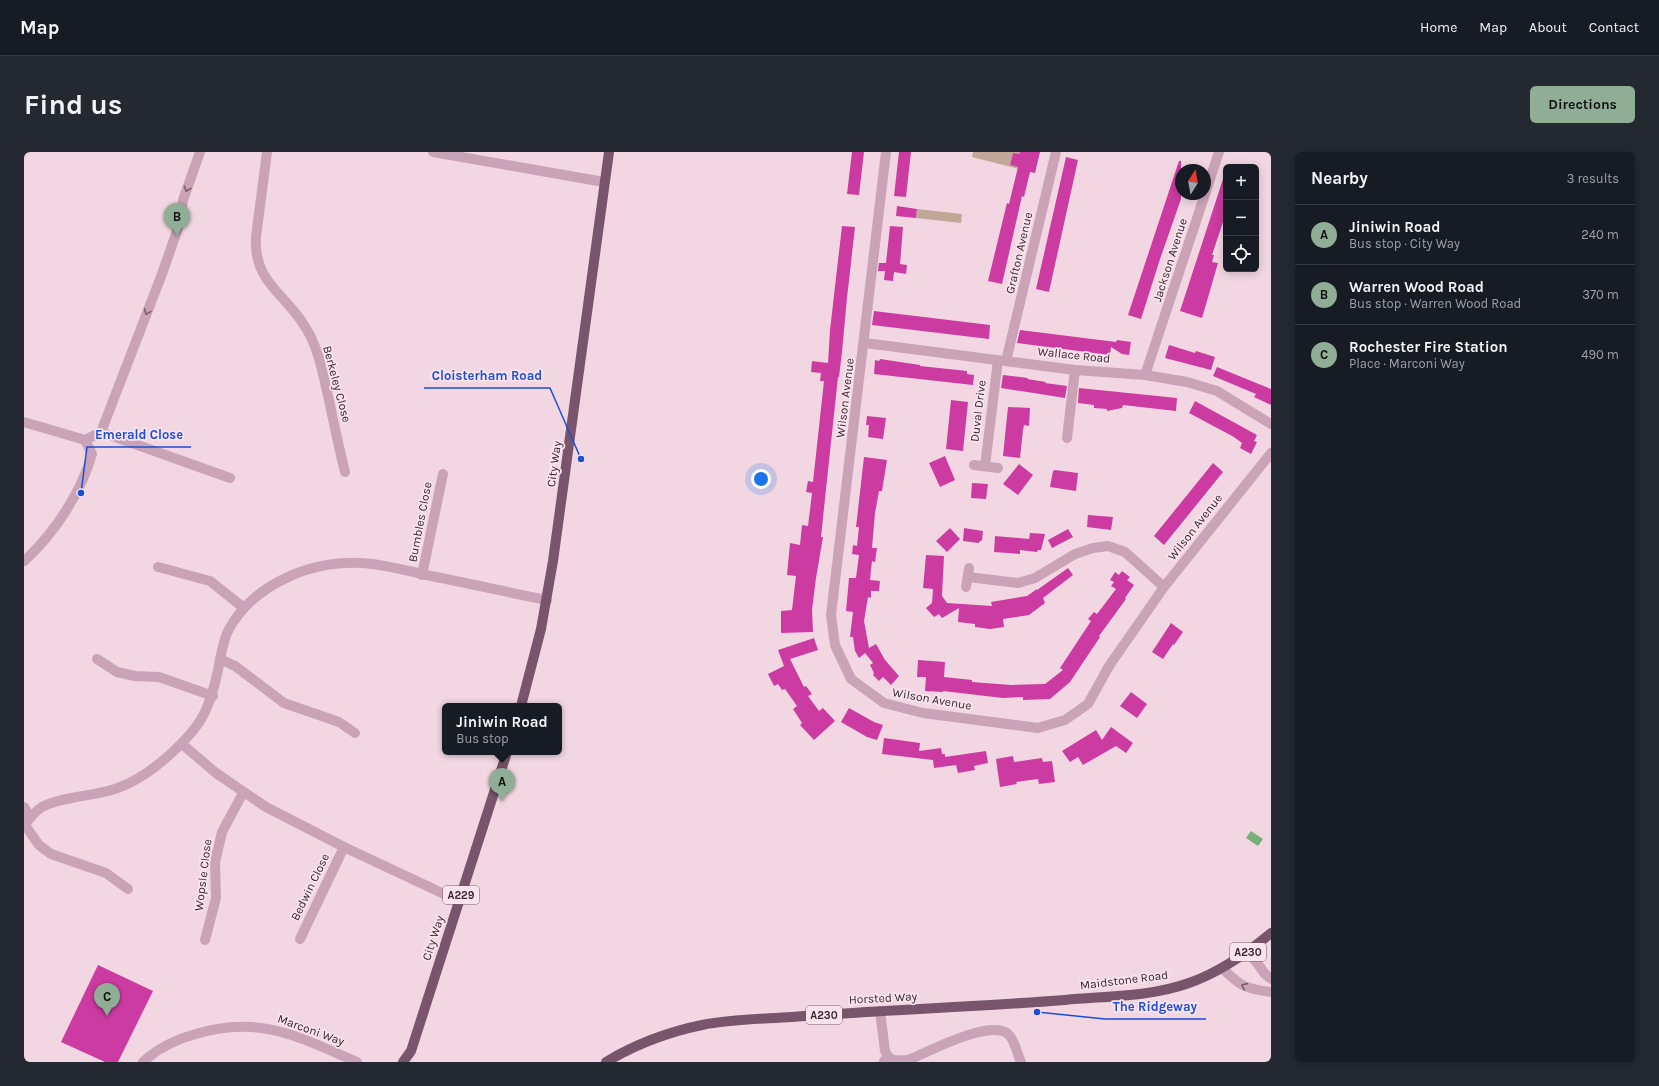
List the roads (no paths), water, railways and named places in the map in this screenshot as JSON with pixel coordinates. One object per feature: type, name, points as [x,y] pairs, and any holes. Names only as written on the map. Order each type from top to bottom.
[{"type":"main road","name":"City Way","points":[[522,703],[535,657],[547,600],[561,509],[609,152]]},
{"type":"main road","name":"City Way","points":[[403,1062],[411,1051],[506,755]]},
{"type":"main road","name":"A230","points":[[1222,968],[1249,952],[1271,933]]},
{"type":"main road","name":"Maidstone Road","points":[[1050,1001],[1135,994],[1166,989],[1188,983],[1222,968]]},
{"type":"main road","name":"Horsted Way","points":[[606,1062],[628,1049],[656,1037],[704,1024],[880,1011],[1050,1001]]},
{"type":"main road","points":[[411,1051],[412,1062]]},
{"type":"street","points":[[24,422],[85,440],[101,432],[162,274],[178,228],[183,200],[200,152]]},
{"type":"street","name":"Berkeley Close","points":[[267,152],[255,247],[265,278],[293,309],[306,327],[317,354],[345,472]]},
{"type":"street","points":[[433,152],[604,182]]},
{"type":"street","name":"Wilson Avenue","points":[[886,152],[865,342],[831,615],[835,645],[851,679],[884,703],[922,713],[1038,728],[1064,720],[1088,704],[1109,666],[1164,587],[1271,453]]},
{"type":"street","name":"Grafton Avenue","points":[[1002,360],[1056,152]]},
{"type":"street","name":"Jackson Avenue","points":[[1146,375],[1219,152]]},
{"type":"street","name":"Wallace Road","points":[[865,342],[1075,370],[1146,375],[1187,382],[1217,391],[1271,424]]},
{"type":"street","name":"Duval Drive","points":[[985,466],[1002,360]]},
{"type":"street","points":[[1067,438],[1075,370]]},
{"type":"street","points":[[101,432],[230,478]]},
{"type":"street","points":[[24,561],[38,549],[47,537],[62,516],[78,489],[92,454],[85,440]]},
{"type":"street","points":[[974,465],[998,468]]},
{"type":"street","name":"Bumbles Close","points":[[422,575],[443,474]]},
{"type":"street","points":[[968,578],[1018,583],[1035,578],[1075,554],[1093,548],[1108,546],[1124,552],[1164,587]]},
{"type":"street","points":[[26,823],[42,807],[54,802],[116,789],[148,772],[182,744],[203,717],[212,696],[223,644],[228,629],[244,608],[268,588],[286,578],[322,566],[361,563],[547,600]]},
{"type":"street","points":[[158,568],[210,582],[244,608]]},
{"type":"street","points":[[97,659],[116,672],[135,676],[159,677],[212,696]]},
{"type":"street","points":[[220,659],[235,666],[284,703],[339,722],[356,733]]},
{"type":"street","points":[[182,744],[216,774],[266,807],[344,847],[459,901]]},
{"type":"street","name":"Wopsle Close","points":[[205,940],[216,898],[215,862],[222,832],[243,793]]},
{"type":"street","points":[[24,807],[26,823],[39,845],[51,854],[106,873],[128,889]]},
{"type":"street","name":"Bedwin Close","points":[[300,938],[344,847]]},
{"type":"street","points":[[1249,952],[1265,974],[1271,979]]},
{"type":"street","points":[[1222,968],[1237,983],[1252,990],[1271,992]]},
{"type":"street","points":[[880,1011],[885,1059],[894,1061],[911,1059],[973,1033],[994,1030],[1004,1032],[1009,1035],[1021,1062]]},
{"type":"street","name":"Marconi Way","points":[[143,1062],[163,1048],[183,1038],[224,1027],[246,1026],[270,1028],[289,1033],[357,1062]]},
{"type":"place","name":"Warren Wood Road","points":[[177,236]]},
{"type":"place","name":"Cloisterham Road","points":[[581,459]]},
{"type":"place","name":"Emerald Close","points":[[81,493]]},
{"type":"place","name":"Jiniwin Road","points":[[502,801]]},
{"type":"place","name":"The Ridgeway","points":[[1037,1012]]},
{"type":"place","name":"Rochester Fire Station","points":[[107,1016]]}]
